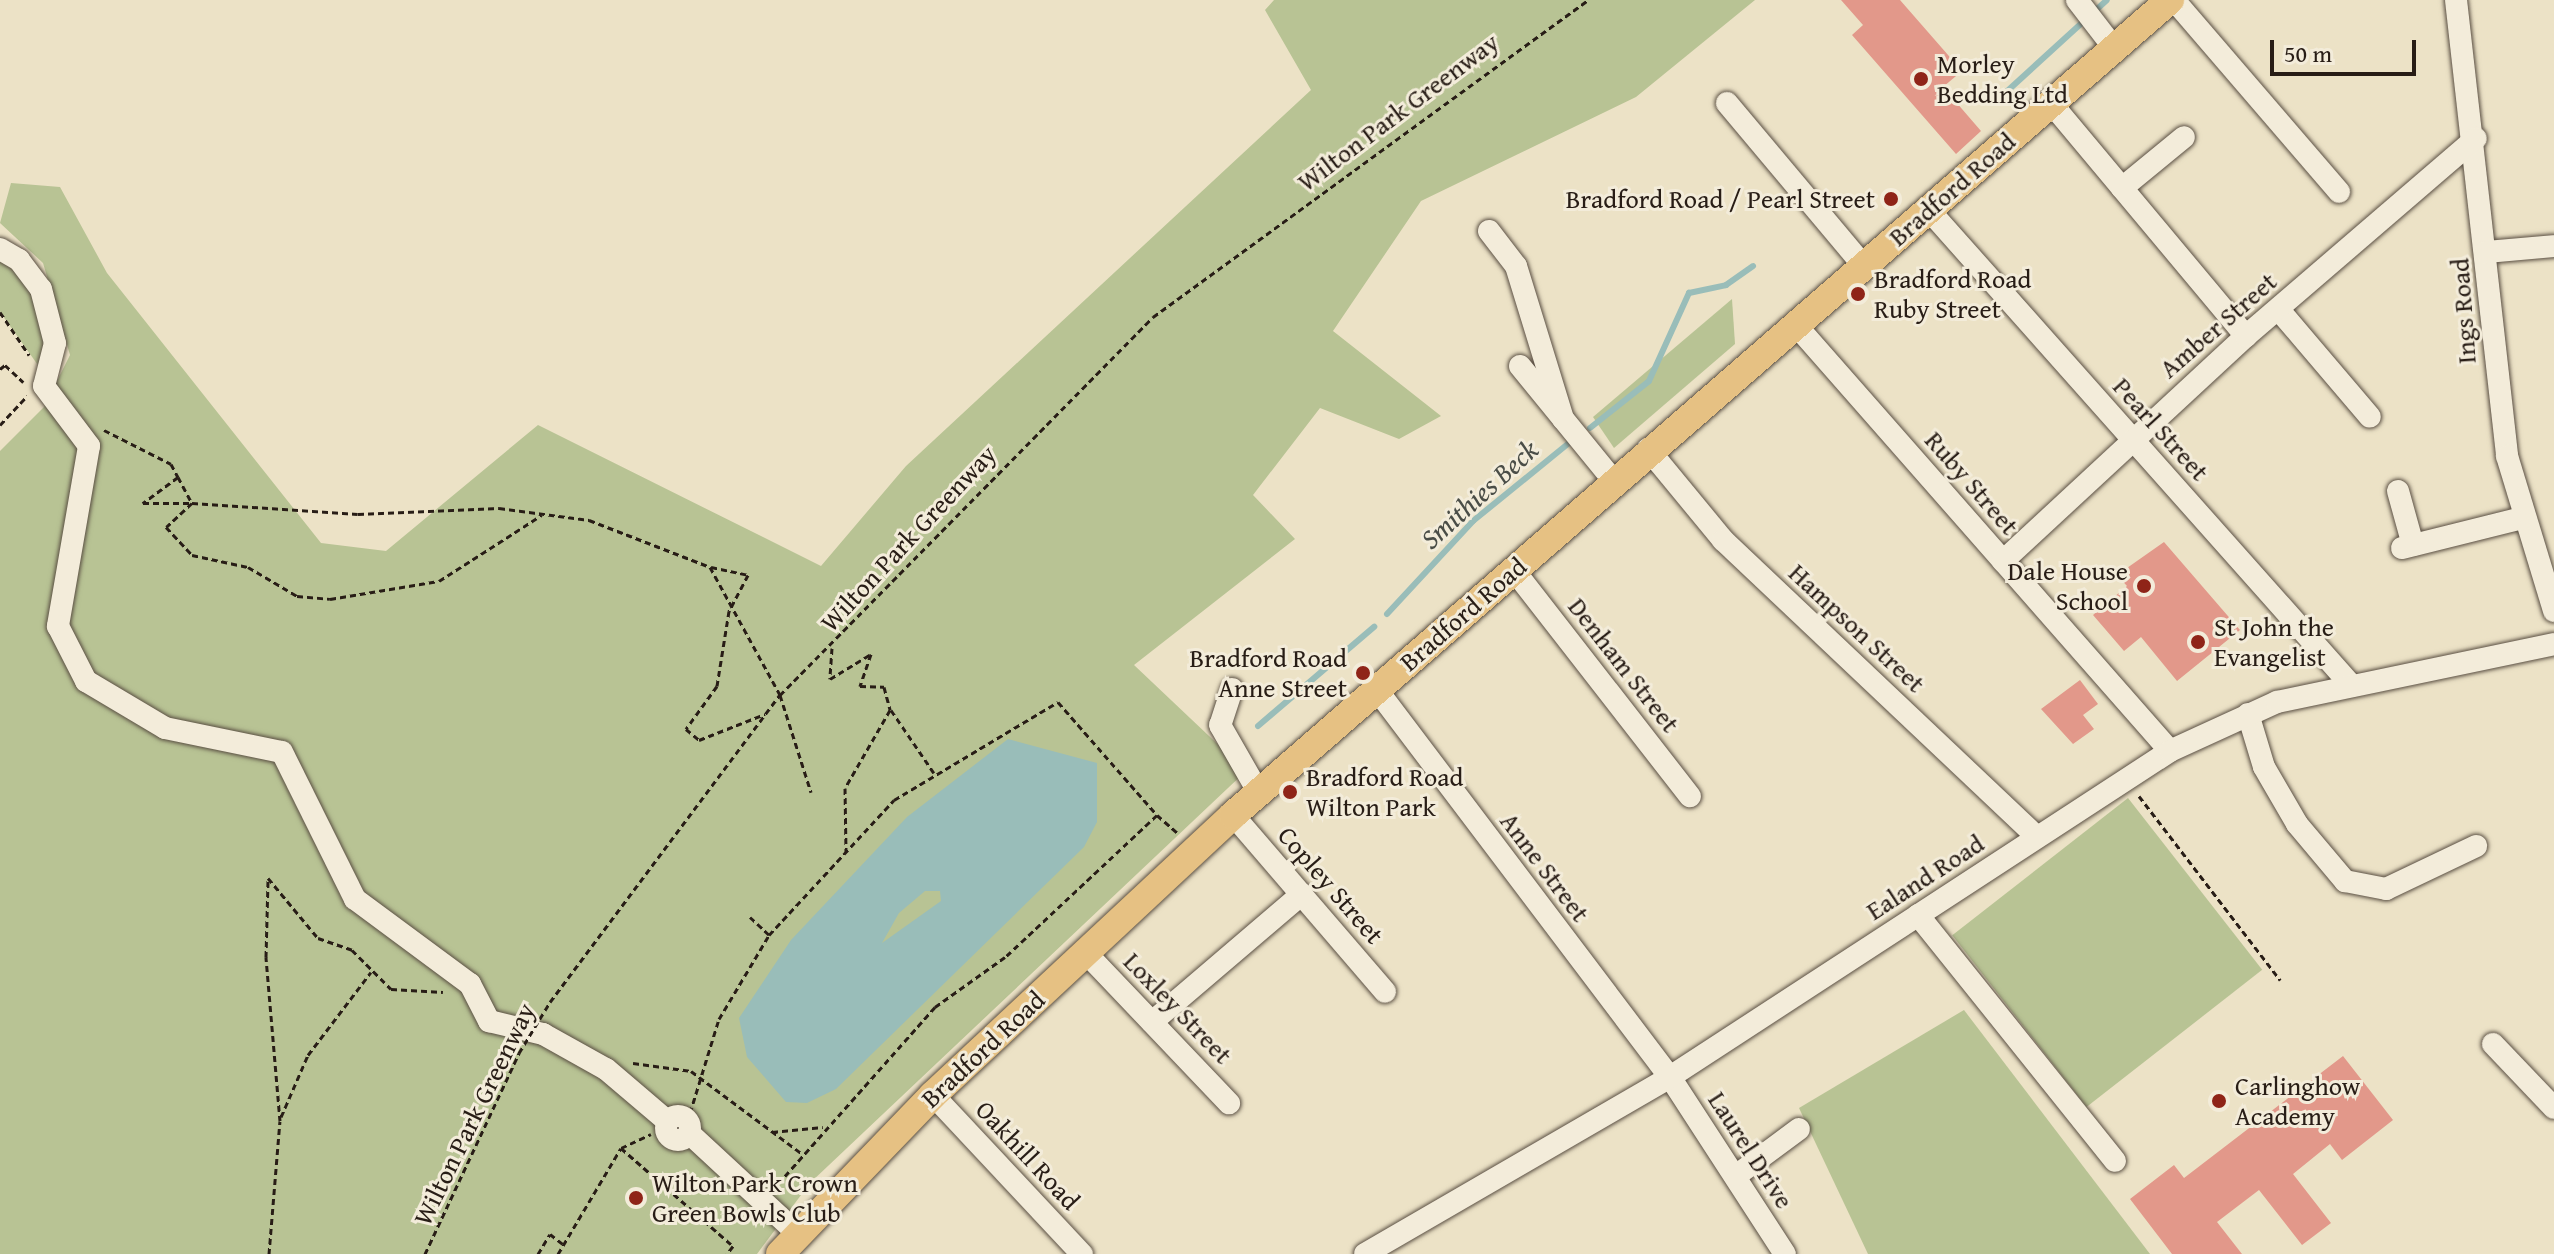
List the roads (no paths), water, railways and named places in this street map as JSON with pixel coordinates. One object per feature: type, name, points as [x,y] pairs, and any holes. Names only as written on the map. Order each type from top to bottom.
[{"type":"main road","name":"Bradford Road","points":[[788,1243],[933,1095],[1233,815],[1648,449],[2172,0]]},
{"type":"street","points":[[2172,0],[2339,192]]},
{"type":"street","name":"Ings Road","points":[[2456,0],[2476,138],[2497,386],[2522,518],[2554,611]]},
{"type":"street","points":[[2078,3],[2114,48]]},
{"type":"street","points":[[1727,103],[1863,265]]},
{"type":"street","points":[[2051,103],[2246,336]]},
{"type":"street","points":[[2122,188],[2184,137]]},
{"type":"street","name":"Amber Street","points":[[2003,561],[2246,336],[2476,138]]},
{"type":"street","name":"Pearl Street","points":[[1928,209],[2352,686]]},
{"type":"street","points":[[1489,231],[1516,266],[1563,419]]},
{"type":"street","points":[[2486,252],[2554,246]]},
{"type":"street","points":[[0,249],[19,260],[41,289],[55,343],[44,386],[89,446],[58,626],[86,681],[165,728],[282,752],[355,899],[470,984],[489,1021],[543,1034],[606,1069],[677,1125],[762,1203],[788,1243]]},
{"type":"street","points":[[2279,310],[2370,417]]},
{"type":"street","name":"Ruby Street","points":[[1795,324],[2170,751]]},
{"type":"street","points":[[1520,366],[1613,480]]},
{"type":"street","name":"Hampson Street","points":[[1648,449],[1723,540],[2037,837]]},
{"type":"street","points":[[2398,491],[2408,547],[2522,518]]},
{"type":"street","name":"Denham Street","points":[[1513,569],[1690,796]]},
{"type":"street","name":"Ealand Road","points":[[1365,1254],[1670,1077],[2170,751],[2248,714],[2352,686],[2554,644]]},
{"type":"street","points":[[1232,689],[1220,725],[1259,793]]},
{"type":"street","name":"Anne Street","points":[[1377,690],[1670,1077]]},
{"type":"street","points":[[2248,714],[2264,767],[2345,881],[2386,889],[2476,846]]},
{"type":"street","name":"Copley Street","points":[[1233,815],[1385,992]]},
{"type":"street","points":[[1152,1022],[1302,894]]},
{"type":"street","points":[[1918,915],[2115,1161]]},
{"type":"street","name":"Loxley Street","points":[[1085,952],[1229,1103]]},
{"type":"street","points":[[2493,1044],[2554,1108]]},
{"type":"street","name":"Laurel Drive","points":[[1670,1077],[1737,1175],[1785,1254]]},
{"type":"street","name":"Oakhill Road","points":[[933,1095],[1082,1254]]},
{"type":"street","points":[[1737,1175],[1799,1129]]},
{"type":"water","points":[[1008,739],[1097,763],[1097,822],[1084,847],[836,1089],[807,1103],[786,1102],[747,1057],[739,1018],[791,940],[907,817]],"holes":[[[925,891],[940,891],[941,901],[882,943],[899,913]]]},
{"type":"waterway","points":[[2004,94],[2107,0]]},
{"type":"waterway","points":[[1590,428],[1649,381],[1689,293],[1726,285],[1753,266]]},
{"type":"waterway","name":"Smithies Beck","points":[[1387,614],[1473,521],[1569,443]]},
{"type":"waterway","name":"Smithies Beck","points":[[1258,726],[1374,627]]},
{"type":"place","name":"Morley Bedding Ltd","points":[[1921,79]]},
{"type":"place","name":"Bradford Road / Pearl Street","points":[[1891,199]]},
{"type":"place","name":"Bradford Road Ruby Street","points":[[1858,294]]},
{"type":"place","name":"Dale House School","points":[[2144,586]]},
{"type":"place","name":"St John the Evangelist","points":[[2198,642]]},
{"type":"place","name":"Bradford Road Anne Street","points":[[1363,673]]},
{"type":"place","name":"Bradford Road Wilton Park","points":[[1290,792]]},
{"type":"place","name":"Carlinghow Academy","points":[[2219,1101]]},
{"type":"place","name":"Wilton Park Crown Green Bowls Club","points":[[636,1198]]}]
